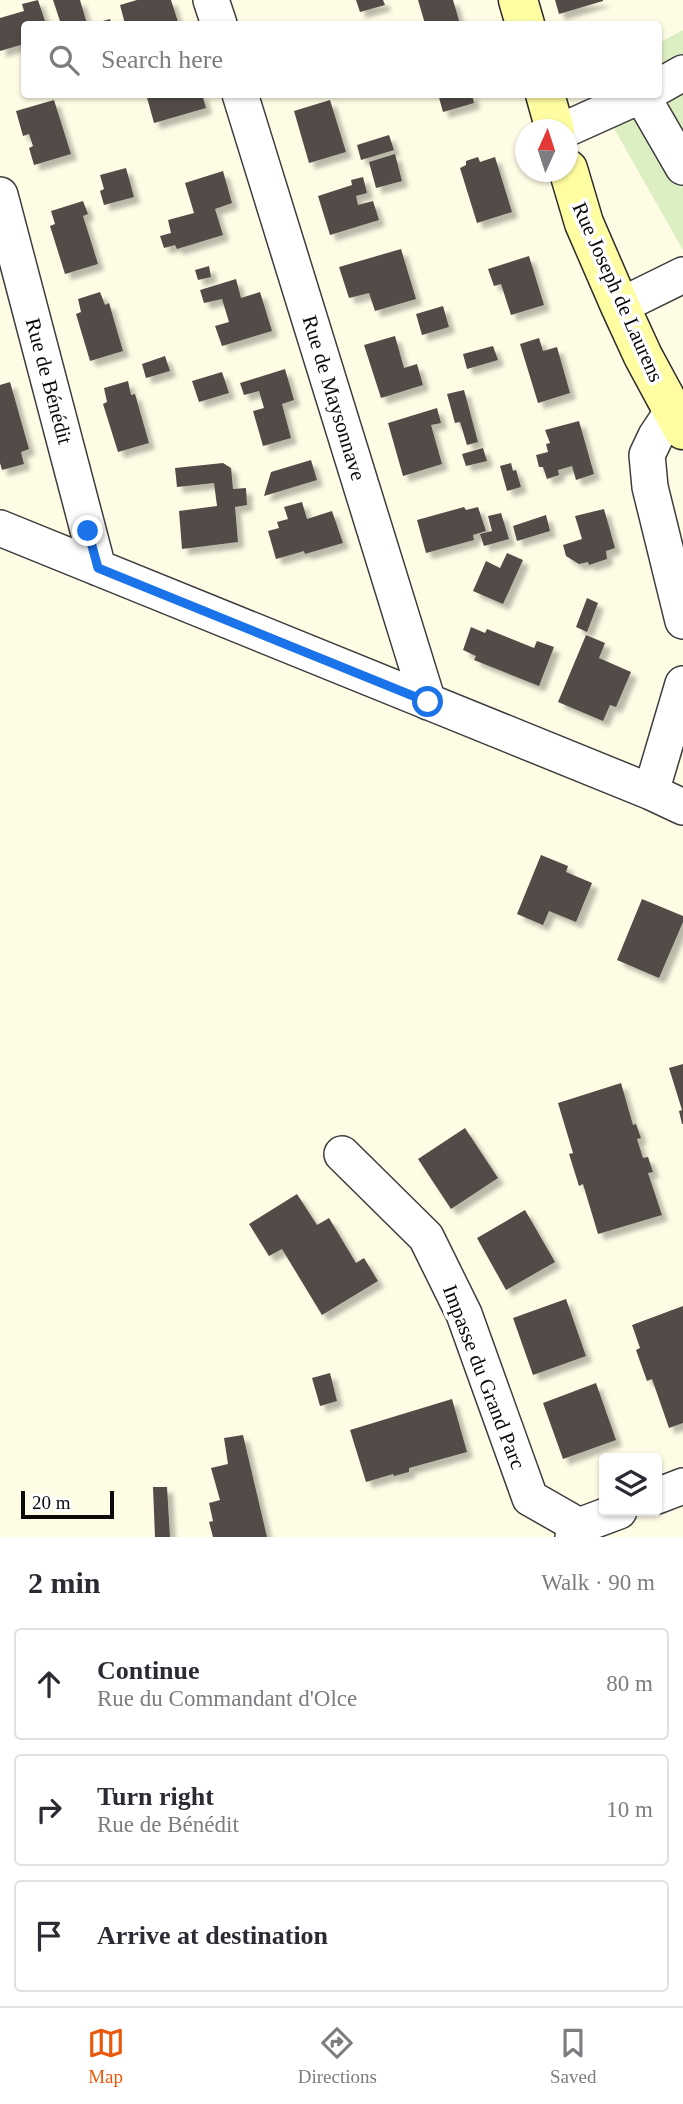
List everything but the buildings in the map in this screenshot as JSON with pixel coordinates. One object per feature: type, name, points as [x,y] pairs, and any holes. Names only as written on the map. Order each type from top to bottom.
[{"type":"main road","points":[[518,0],[524,21]]},
{"type":"main road","points":[[546,98],[552,119]]},
{"type":"main road","name":"Rue Joseph de Laurens","points":[[572,182],[584,223],[620,306],[678,421]]},
{"type":"street","points":[[211,0],[218,21]]},
{"type":"street","points":[[662,84],[683,73]]},
{"type":"street","name":"Rue de Maysonnave","points":[[241,98],[428,702]]},
{"type":"street","points":[[578,124],[635,98]]},
{"type":"street","points":[[651,98],[683,167]]},
{"type":"street","name":"Rue de Bénédit","points":[[0,195],[5,232],[98,568]]},
{"type":"street","points":[[620,306],[683,275]]},
{"type":"street","name":"Rue Joseph de Laurens","points":[[678,421],[656,436],[647,455],[650,487],[683,621]]},
{"type":"street","points":[[0,528],[683,807]]},
{"type":"street","points":[[651,792],[683,684]]},
{"type":"street","name":"Impasse du Grand Parc","points":[[342,1154],[426,1237],[464,1314],[530,1498],[576,1532]]},
{"type":"street","points":[[662,1494],[683,1486]]},
{"type":"street","points":[[576,1532],[609,1516]]},
{"type":"green space","points":[[683,30],[683,250],[597,98],[662,98],[662,41]]},
{"type":"route","points":[[88,531],[98,568],[428,702]]}]
